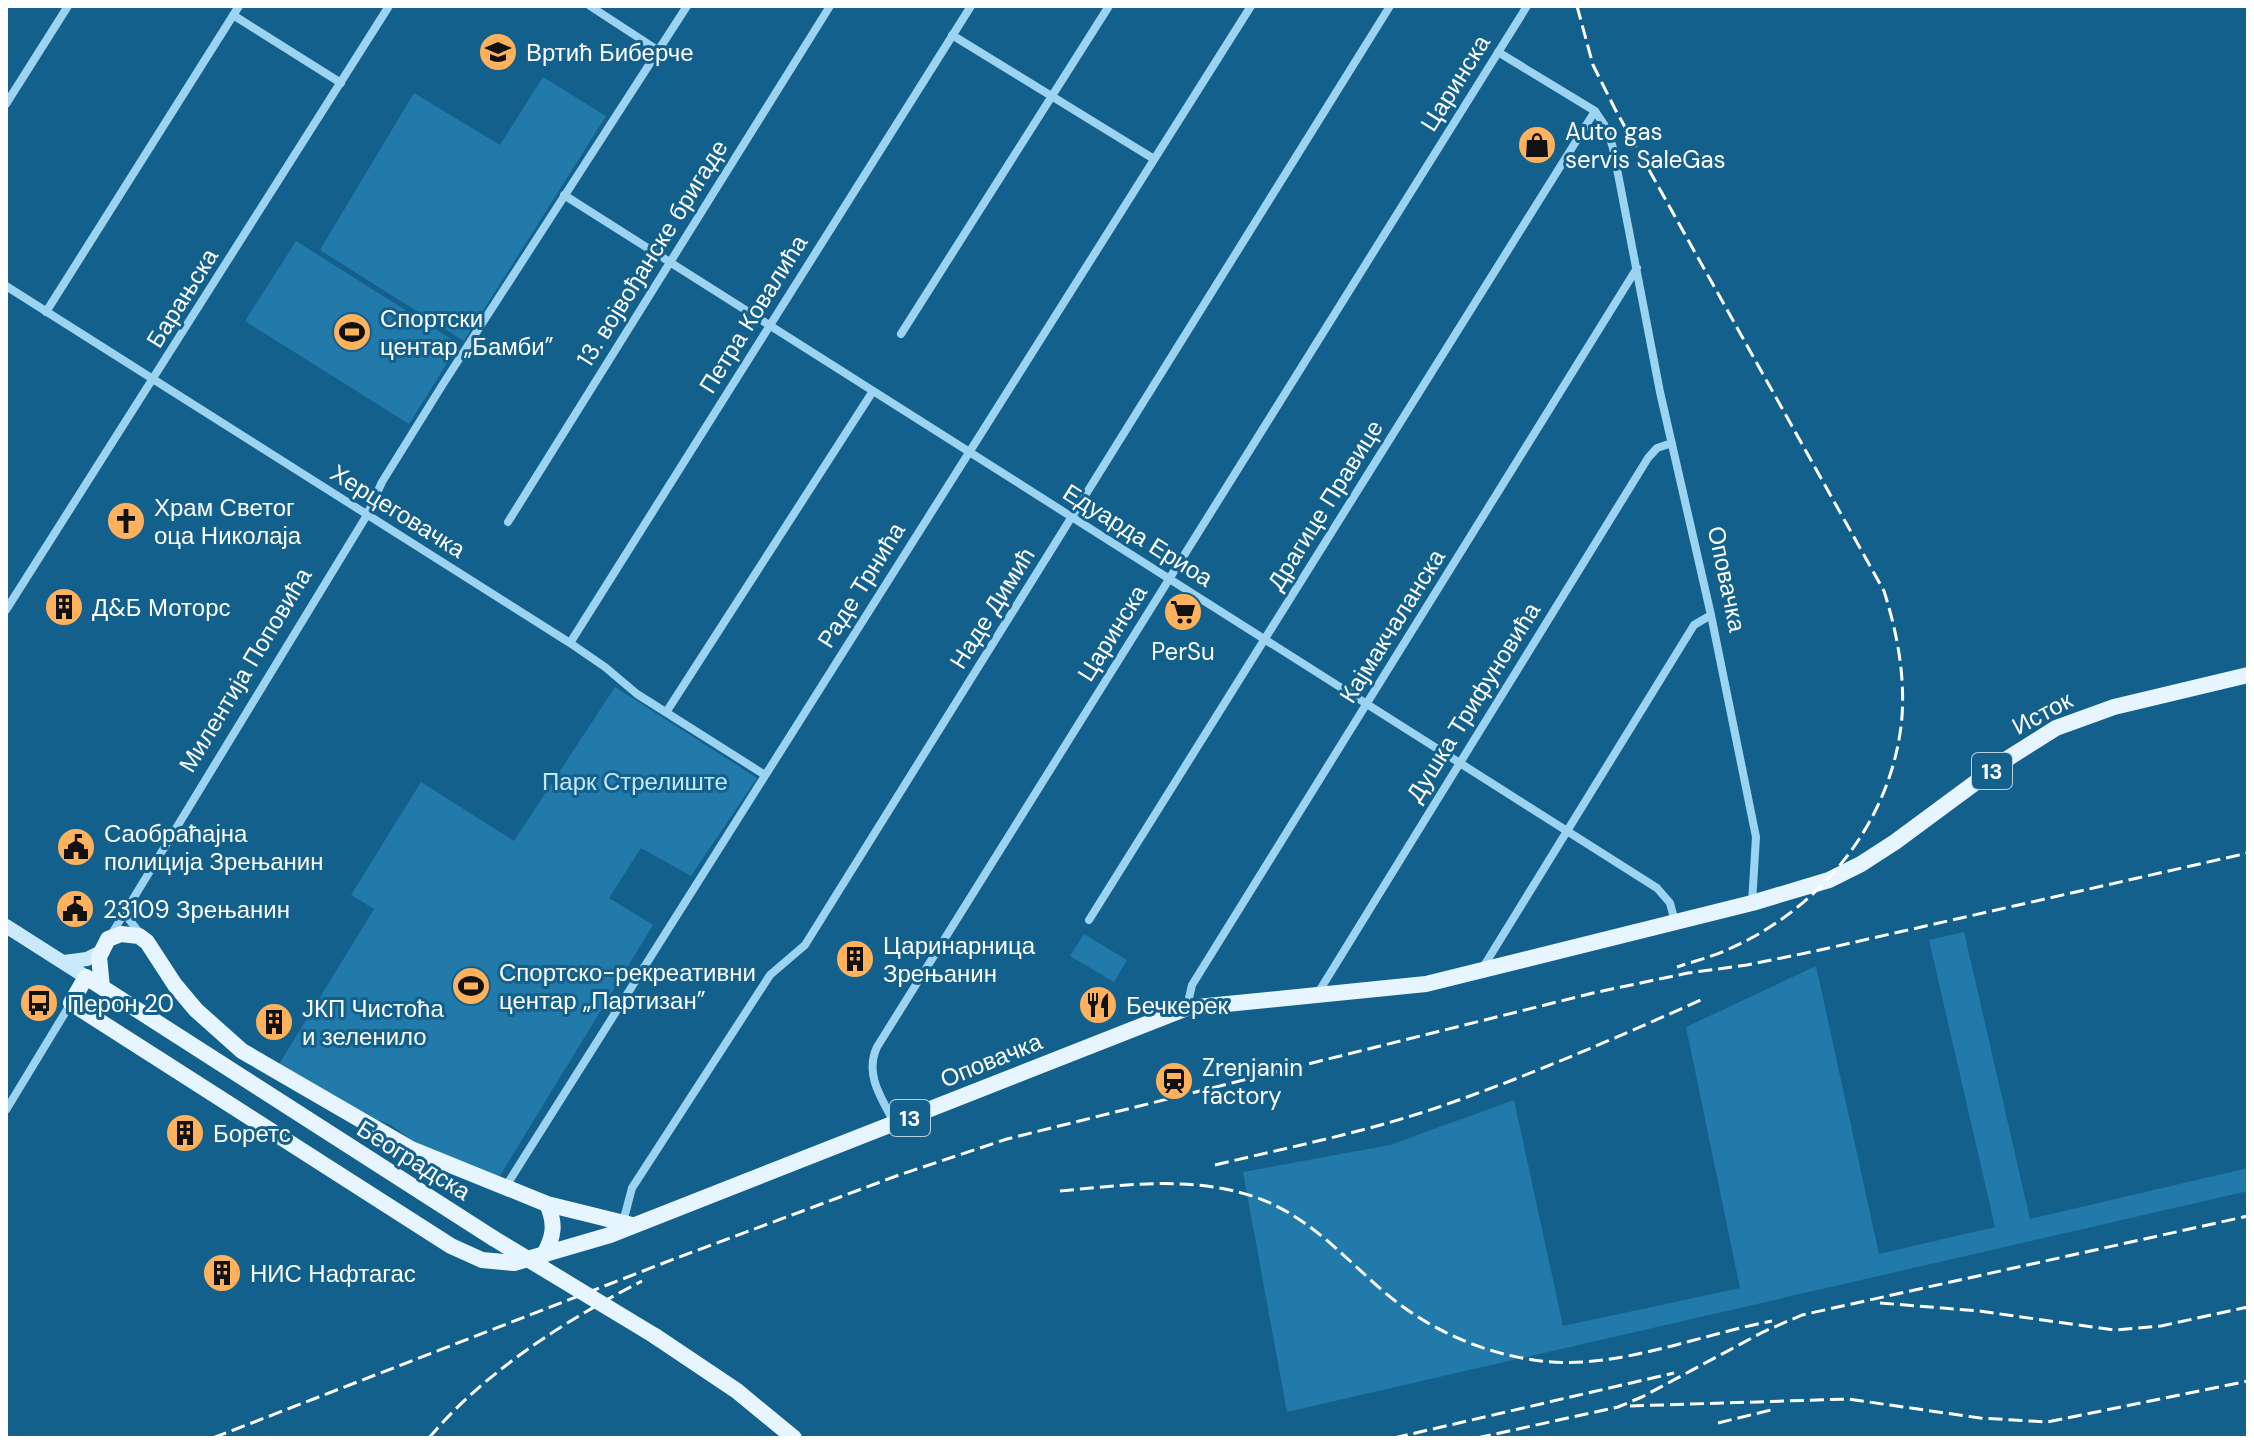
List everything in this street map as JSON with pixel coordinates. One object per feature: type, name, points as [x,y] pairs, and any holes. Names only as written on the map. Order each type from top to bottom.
[{"type":"main road","name":"Исток","points":[[1752,903],[1829,880],[1861,864],[2010,757],[2056,728],[2093,713],[2248,675]]},
{"type":"main road","name":"13","points":[[1187,1008],[1426,984],[1752,903]]},
{"type":"main road","name":"Београдска","points":[[6,926],[493,1238],[655,1336],[737,1391],[794,1438]]},
{"type":"main road","points":[[64,962],[87,959],[121,934],[144,939],[196,1010],[242,1051],[411,1149],[547,1204],[628,1224]]},
{"type":"main road","points":[[102,987],[104,946]]},
{"type":"main road","points":[[71,1003],[86,977]]},
{"type":"main road","name":"13","points":[[71,1003],[470,1256],[495,1263],[514,1263],[543,1256],[628,1224]]},
{"type":"main road","name":"Оповачка","points":[[628,1224],[895,1124],[1187,1008]]},
{"type":"main road","points":[[543,1256],[550,1244],[554,1225],[547,1204]]},
{"type":"street","points":[[6,104],[68,6]]},
{"type":"street","points":[[46,312],[239,6]]},
{"type":"street","name":"Барањска","points":[[6,610],[389,6]]},
{"type":"street","points":[[590,6],[659,51]]},
{"type":"street","name":"Милентија Поповића","points":[[104,946],[367,515],[382,482],[427,409],[687,6]]},
{"type":"street","name":"13. војвођанске бригаде","points":[[508,522],[830,6]]},
{"type":"street","name":"Петра Ковалића","points":[[570,643],[971,6]]},
{"type":"street","points":[[901,334],[1109,6]]},
{"type":"street","name":"Раде Трнића","points":[[506,1186],[1251,6]]},
{"type":"street","name":"Наде Димић","points":[[628,1224],[632,1188],[770,975],[805,945],[1390,6]]},
{"type":"street","name":"Царинска","points":[[895,1124],[871,1068],[877,1047],[1527,6]]},
{"type":"street","points":[[233,15],[341,83]]},
{"type":"street","points":[[952,35],[1154,159]]},
{"type":"street","points":[[1498,52],[1595,111]]},
{"type":"street","name":"Оповачка","points":[[1595,111],[1607,129],[1613,148],[1660,392],[1711,615],[1756,837],[1752,903]]},
{"type":"street","name":"Драгице Правице","points":[[1089,920],[1595,111]]},
{"type":"street","name":"Едуарда Ериоа","points":[[564,195],[1657,888],[1670,903],[1675,922]]},
{"type":"street","name":"Кајмакчаланска","points":[[1187,1008],[1192,985],[1637,267]]},
{"type":"street","name":"Херцеговачка","points":[[6,286],[570,643],[637,694],[765,775]]},
{"type":"street","points":[[667,711],[873,391]]},
{"type":"street","name":"Душка Трифуновића","points":[[1318,993],[1648,458],[1657,448],[1672,443]]},
{"type":"street","points":[[1482,970],[1694,625],[1701,618],[1711,615]]},
{"type":"street","points":[[125,914],[144,939]]},
{"type":"street","points":[[6,1110],[71,1003]]},
{"type":"green space","points":[[543,77],[606,116],[464,341],[320,250],[414,93],[500,145]]},
{"type":"green space","name":"Спортски центар „Бамби”","points":[[296,241],[459,344],[409,424],[245,321]]},
{"type":"green space","name":"Спортско-рекреативни центар „Партизан”","points":[[615,687],[757,778],[691,876],[641,848],[609,898],[653,925],[498,1179],[413,1141],[391,1125],[361,1114],[278,1066],[374,909],[351,895],[421,782],[514,841]]},
{"type":"green space","points":[[1964,932],[2030,1219],[2248,1168],[2248,1191],[1287,1412],[1243,1172],[1390,1145],[1514,1100],[1563,1326],[1740,1288],[1686,1027],[1816,966],[1879,1254],[1995,1227],[1929,940]]},
{"type":"green space","points":[[1084,934],[1127,960],[1114,982],[1070,956]]},
{"type":"railway","points":[[1577,6],[1593,65],[1615,109],[1884,591],[1901,669],[1903,701],[1896,755],[1868,825],[1847,856],[1822,885],[1794,910],[1763,931],[1723,952],[1677,967]]},
{"type":"railway","points":[[213,1438],[674,1259],[899,1175],[1007,1139],[1593,993],[1811,952],[2248,853]]},
{"type":"railway","points":[[1215,1165],[1356,1132],[1439,1107],[1506,1083],[1703,999]]},
{"type":"railway","points":[[1060,1191],[1184,1184],[1209,1186],[1258,1198],[1309,1227],[1418,1317],[1457,1338],[1519,1358],[1599,1361],[1772,1321]]},
{"type":"railway","points":[[1477,1438],[1618,1407],[1802,1315],[2248,1216]]},
{"type":"railway","points":[[429,1438],[475,1391],[528,1349],[642,1281]]},
{"type":"railway","points":[[1880,1303],[1979,1311],[2114,1330],[2161,1326],[2248,1307]]},
{"type":"railway","points":[[1394,1438],[1674,1373]]},
{"type":"railway","points":[[1630,1406],[1848,1399],[1980,1418],[2047,1422],[2248,1381]]},
{"type":"railway","points":[[1718,1423],[1775,1409]]},
{"type":"place","name":"Вртић Биберче","points":[[498,52]]},
{"type":"place","name":"Auto gas servis SaleGas","points":[[1537,145]]},
{"type":"place","name":"Спортски центар „Бамби”","points":[[352,332]]},
{"type":"place","name":"Храм Светог оца Николаја","points":[[126,521]]},
{"type":"place","name":"Д&Б Моторс","points":[[64,607]]},
{"type":"place","name":"PerSu","points":[[1183,612]]},
{"type":"place","name":"Саобраћајна полиција Зрењанин","points":[[76,847]]},
{"type":"place","name":"23109 Зрењанин","points":[[75,909]]},
{"type":"place","name":"Царинарница Зрењанин","points":[[855,959]]},
{"type":"place","name":"Спортско-рекреативни центар „Партизан”","points":[[471,986]]},
{"type":"place","name":"Перон 20","points":[[39,1003]]},
{"type":"place","name":"Бечкерек","points":[[1098,1005]]},
{"type":"place","name":"ЈКП Чистоћа и зеленило","points":[[274,1022]]},
{"type":"place","name":"Zrenjanin factory","points":[[1174,1081]]},
{"type":"place","name":"Боретс","points":[[185,1133]]},
{"type":"place","name":"НИС Нафтагас","points":[[222,1273]]},
{"type":"park label","name":"Парк Стрелиште","points":[[635,781]]}]
